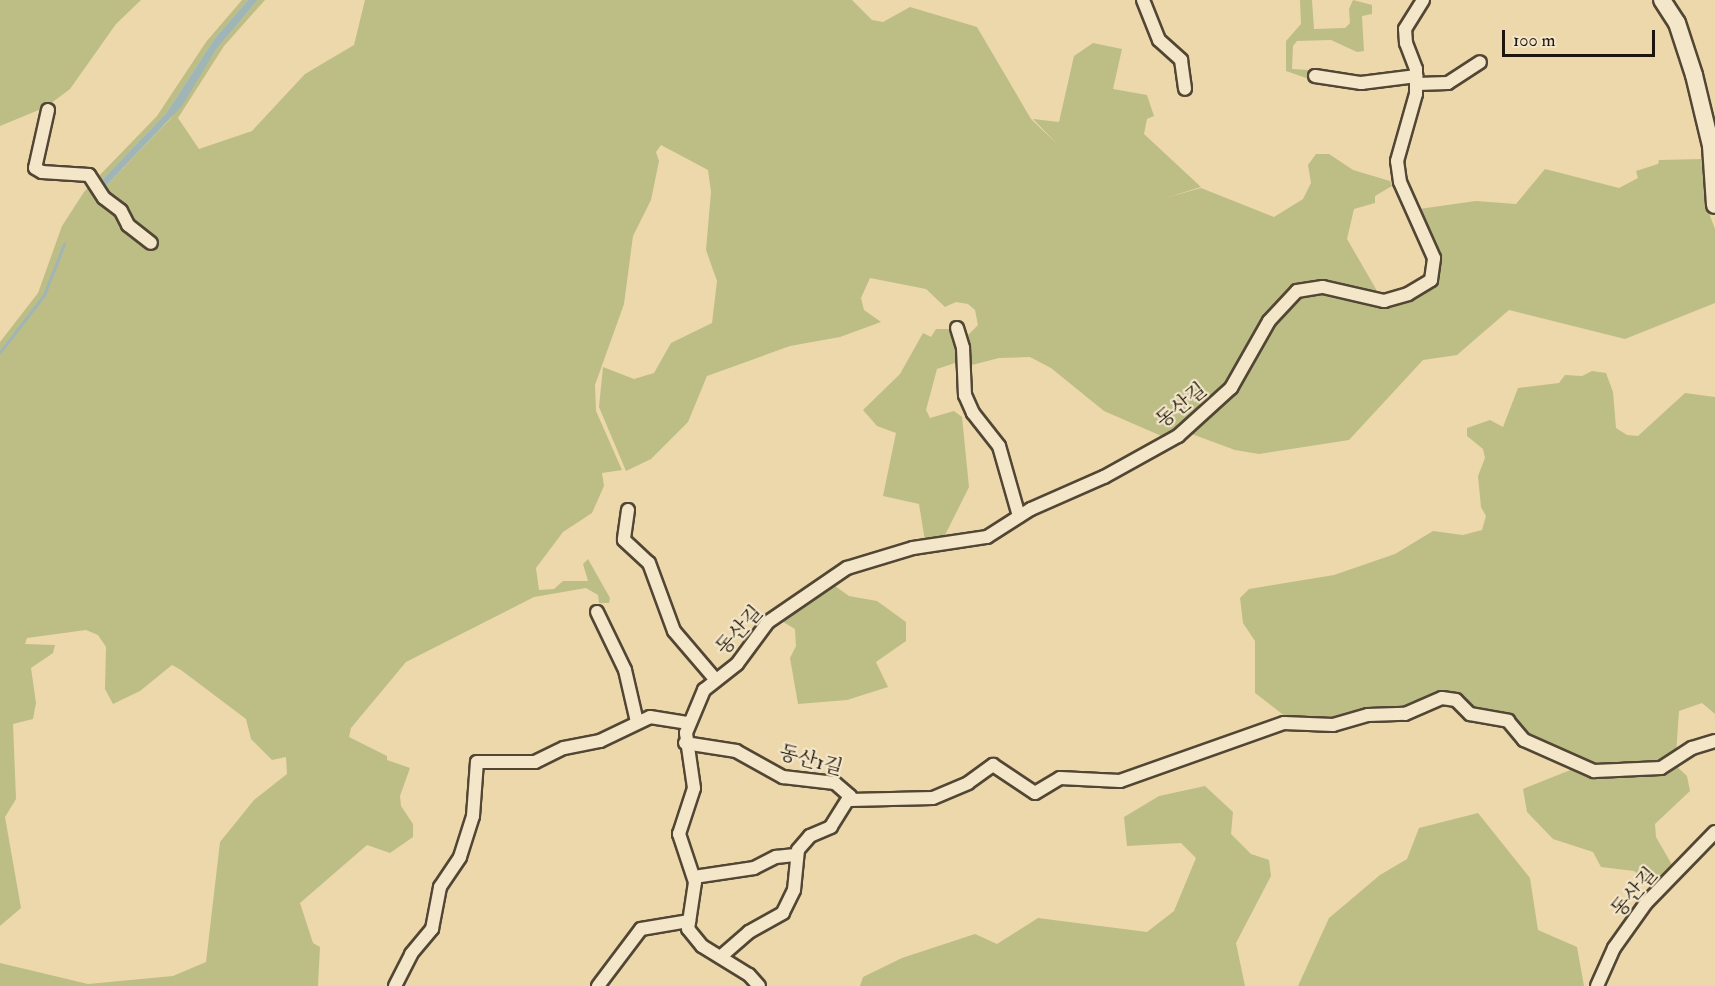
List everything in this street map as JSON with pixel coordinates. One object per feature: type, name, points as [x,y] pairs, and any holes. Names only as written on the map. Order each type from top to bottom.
[{"type":"street","points":[[1143,0],[1159,40],[1181,60],[1185,88]]},
{"type":"street","name":"동산길","points":[[689,921],[694,877],[679,834],[694,788],[685,743],[689,723],[704,690],[736,664],[768,622],[848,568],[913,548],[980,539],[1019,516],[1104,477],[1190,427],[1239,378],[1269,321],[1297,291],[1323,287],[1384,301],[1408,294],[1431,280],[1434,258],[1402,188],[1398,169],[1399,144],[1414,108],[1417,80],[1404,34],[1423,0]]},
{"type":"street","points":[[1662,0],[1677,23],[1694,75],[1710,146],[1715,206]]},
{"type":"street","points":[[1315,76],[1361,83],[1417,80],[1448,83],[1480,62]]},
{"type":"street","points":[[48,110],[35,168],[42,172],[89,175],[104,198],[121,211],[128,225],[151,243]]},
{"type":"street","points":[[957,328],[963,348],[968,404],[999,446],[1019,516]]},
{"type":"street","points":[[628,510],[624,540],[649,563],[674,631],[715,679]]},
{"type":"street","points":[[597,612],[625,670],[637,723]]},
{"type":"street","points":[[850,800],[933,798],[968,783],[993,765],[1035,793],[1060,778],[1115,782],[1190,760],[1284,723],[1333,725],[1368,715],[1404,714],[1442,698],[1456,700],[1470,714],[1508,721],[1524,740],[1594,771],[1660,768],[1692,748],[1715,741]]},
{"type":"street","points":[[395,986],[411,954],[432,929],[440,887],[460,857],[472,816],[477,762],[534,762],[564,748],[600,741],[637,723],[660,717],[689,723]]},
{"type":"street","name":"동산1길","points":[[685,743],[736,751],[783,777],[836,783],[848,791],[850,800],[831,827],[810,836],[795,855]]},
{"type":"street","name":"동산길","points":[[1597,986],[1614,948],[1646,903],[1715,832]]},
{"type":"street","points":[[694,877],[754,868],[776,857],[795,855],[794,890],[783,913],[749,932],[720,957]]},
{"type":"street","points":[[598,986],[640,929],[689,921],[694,939],[759,986]]},
{"type":"green space","points":[[0,0],[141,0],[116,24],[70,89],[46,107],[0,126]]},
{"type":"green space","points":[[242,0],[248,0],[215,38],[167,112],[100,182],[97,178],[157,116],[206,42]]},
{"type":"green space","points":[[258,0],[265,0],[224,46],[178,118],[199,149],[252,131],[305,74],[354,45],[365,0],[852,0],[872,20],[883,22],[910,7],[977,27],[1031,119],[1058,145],[1033,119],[1059,122],[1074,56],[1093,43],[1122,49],[1113,89],[1147,95],[1154,116],[1147,119],[1144,134],[1201,187],[1165,198],[1201,188],[1274,217],[1303,199],[1311,183],[1308,165],[1316,154],[1329,154],[1353,170],[1390,181],[1392,186],[1375,196],[1375,203],[1354,209],[1347,239],[1380,296],[1433,285],[1440,275],[1440,259],[1419,209],[1476,201],[1516,204],[1545,169],[1619,188],[1638,178],[1636,171],[1658,164],[1659,160],[1704,159],[1707,208],[1715,229],[1715,303],[1625,339],[1509,310],[1457,355],[1423,360],[1349,440],[1259,454],[1235,450],[1189,433],[1166,438],[1104,411],[1051,368],[1030,357],[999,358],[968,366],[967,336],[978,325],[975,310],[968,304],[956,302],[945,307],[926,289],[870,278],[861,298],[864,310],[881,322],[840,337],[790,346],[707,376],[688,422],[651,459],[626,471],[599,407],[603,367],[634,379],[654,373],[671,343],[712,323],[717,281],[706,250],[711,192],[708,170],[661,145],[656,152],[659,161],[651,200],[633,236],[624,304],[595,385],[596,411],[622,470],[602,473],[604,486],[592,513],[563,532],[536,568],[539,590],[554,589],[563,581],[588,581],[583,564],[588,559],[610,598],[609,603],[599,603],[598,595],[586,588],[534,597],[406,662],[351,728],[349,737],[387,756],[387,760],[410,768],[400,796],[401,806],[413,824],[413,837],[390,853],[367,845],[300,903],[313,943],[320,947],[318,986],[0,986],[0,963],[88,984],[173,976],[206,962],[220,842],[254,800],[287,774],[286,757],[272,760],[251,739],[246,719],[172,665],[140,691],[113,704],[105,689],[106,647],[98,635],[86,630],[27,638],[25,644],[55,645],[53,653],[31,668],[36,703],[33,719],[13,724],[16,799],[5,817],[21,908],[0,926],[0,342],[38,293],[62,226],[84,192],[93,182],[102,190],[171,118],[215,51]]},
{"type":"green space","points":[[1300,0],[1312,0],[1314,29],[1345,28],[1350,23],[1349,9],[1353,0],[1372,5],[1372,14],[1362,16],[1364,51],[1357,52],[1331,40],[1297,41],[1293,46],[1292,69],[1309,70],[1309,79],[1286,71],[1286,41],[1301,24]]},
{"type":"green space","points":[[936,329],[952,329],[961,361],[937,369],[926,410],[930,418],[954,411],[962,417],[969,487],[943,539],[925,541],[919,504],[883,496],[896,433],[877,426],[863,410],[900,374],[923,333],[931,337]]},
{"type":"green space","points":[[1592,371],[1606,373],[1613,392],[1616,428],[1627,435],[1638,436],[1685,393],[1715,397],[1715,714],[1702,703],[1679,711],[1676,755],[1667,763],[1606,770],[1476,714],[1459,699],[1342,720],[1290,720],[1255,693],[1255,641],[1243,623],[1240,598],[1249,589],[1334,575],[1395,554],[1433,531],[1463,535],[1482,530],[1486,516],[1481,507],[1478,476],[1485,458],[1483,449],[1467,436],[1467,428],[1490,420],[1503,427],[1518,388],[1559,383],[1565,375],[1582,376]]},
{"type":"green space","points":[[835,586],[849,596],[877,601],[906,622],[906,641],[876,662],[888,687],[847,700],[798,704],[790,658],[796,646],[795,629],[780,620]]},
{"type":"green space","points":[[1674,764],[1687,776],[1690,791],[1655,824],[1656,837],[1675,870],[1654,886],[1634,871],[1601,867],[1593,852],[1553,839],[1527,812],[1523,789],[1578,767]]},
{"type":"green space","points":[[1205,786],[1233,812],[1231,834],[1251,854],[1269,860],[1271,876],[1236,943],[1245,986],[860,986],[863,977],[902,958],[975,934],[997,944],[1038,918],[1147,932],[1174,911],[1196,858],[1181,843],[1127,846],[1124,817],[1159,796]]},
{"type":"green space","points":[[1478,813],[1530,878],[1538,930],[1577,947],[1584,986],[1298,986],[1329,918],[1380,875],[1407,859],[1419,828]]},
{"type":"shaded area","points":[[248,0],[258,0],[215,51],[182,106],[102,190],[100,182],[167,112],[215,38]]},
{"type":"waterway","points":[[0,352],[44,295],[64,244]]}]
